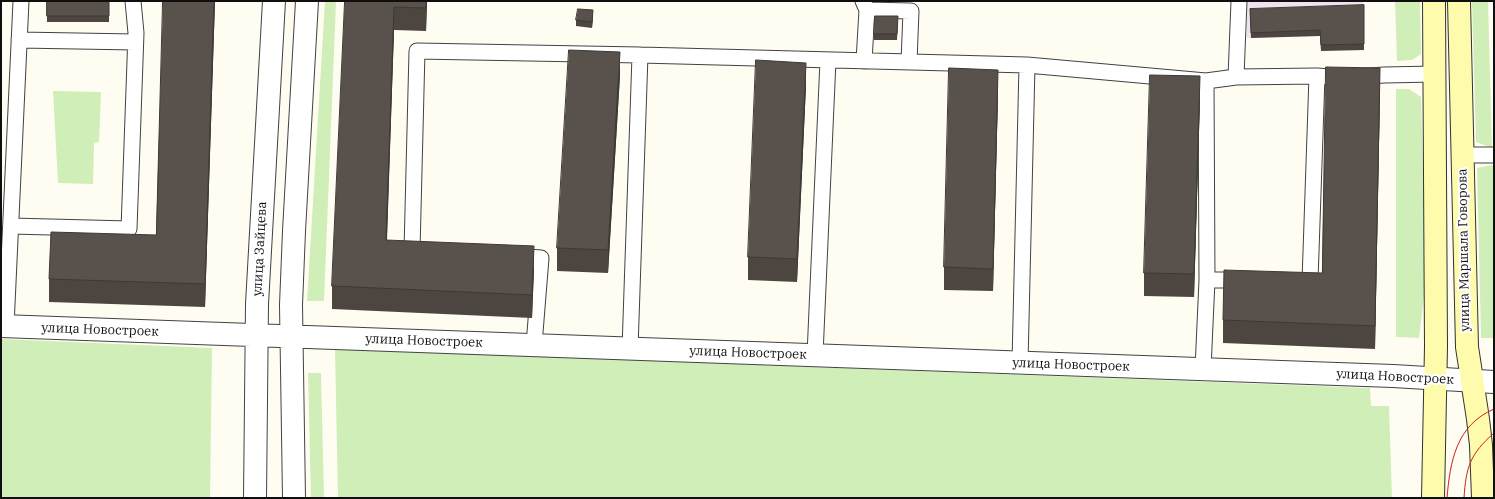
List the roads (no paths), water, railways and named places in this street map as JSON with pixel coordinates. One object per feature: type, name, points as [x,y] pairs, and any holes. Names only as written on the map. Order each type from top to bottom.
[{"type":"main road","points":[[1433,498],[1435,379],[1434,1]]},
{"type":"main road","name":"улица Маршала Говорова","points":[[1459,1],[1467,347],[1481,445],[1483,498]]},
{"type":"street","name":"улица Зайцева","points":[[255,498],[257,304],[274,1]]},
{"type":"street","points":[[294,498],[291,337],[294,231],[307,1]]},
{"type":"street","name":"улица Новостроек","points":[[4,326],[1393,376],[1494,382]]},
{"type":"lane","points":[[4,326],[11,226],[21,1]]},
{"type":"lane","points":[[11,226],[129,229],[135,42],[133,1]]},
{"type":"lane","points":[[1236,77],[1239,1]]},
{"type":"lane","points":[[864,61],[865,5],[911,12],[909,62]]},
{"type":"lane","points":[[20,40],[135,42]]},
{"type":"lane","points":[[434,251],[412,250],[417,50],[1027,65],[1206,81],[1236,77],[1316,76],[1341,78],[1435,74]]},
{"type":"lane","points":[[630,349],[640,55]]},
{"type":"lane","points":[[815,355],[828,60]]},
{"type":"lane","points":[[1020,363],[1027,65]]},
{"type":"lane","points":[[1286,281],[1310,281],[1316,76]]},
{"type":"lane","points":[[1203,369],[1207,280],[1206,81]]},
{"type":"lane","points":[[1462,154],[1494,155]]},
{"type":"lane","points":[[503,255],[541,258],[534,345]]},
{"type":"lane","points":[[1207,280],[1255,280]]},
{"type":"tram line","points":[[1447,498],[1450,471],[1457,446],[1471,425],[1481,416],[1494,409]]},
{"type":"tram line","points":[[1464,498],[1468,469],[1474,455],[1494,433]]}]
